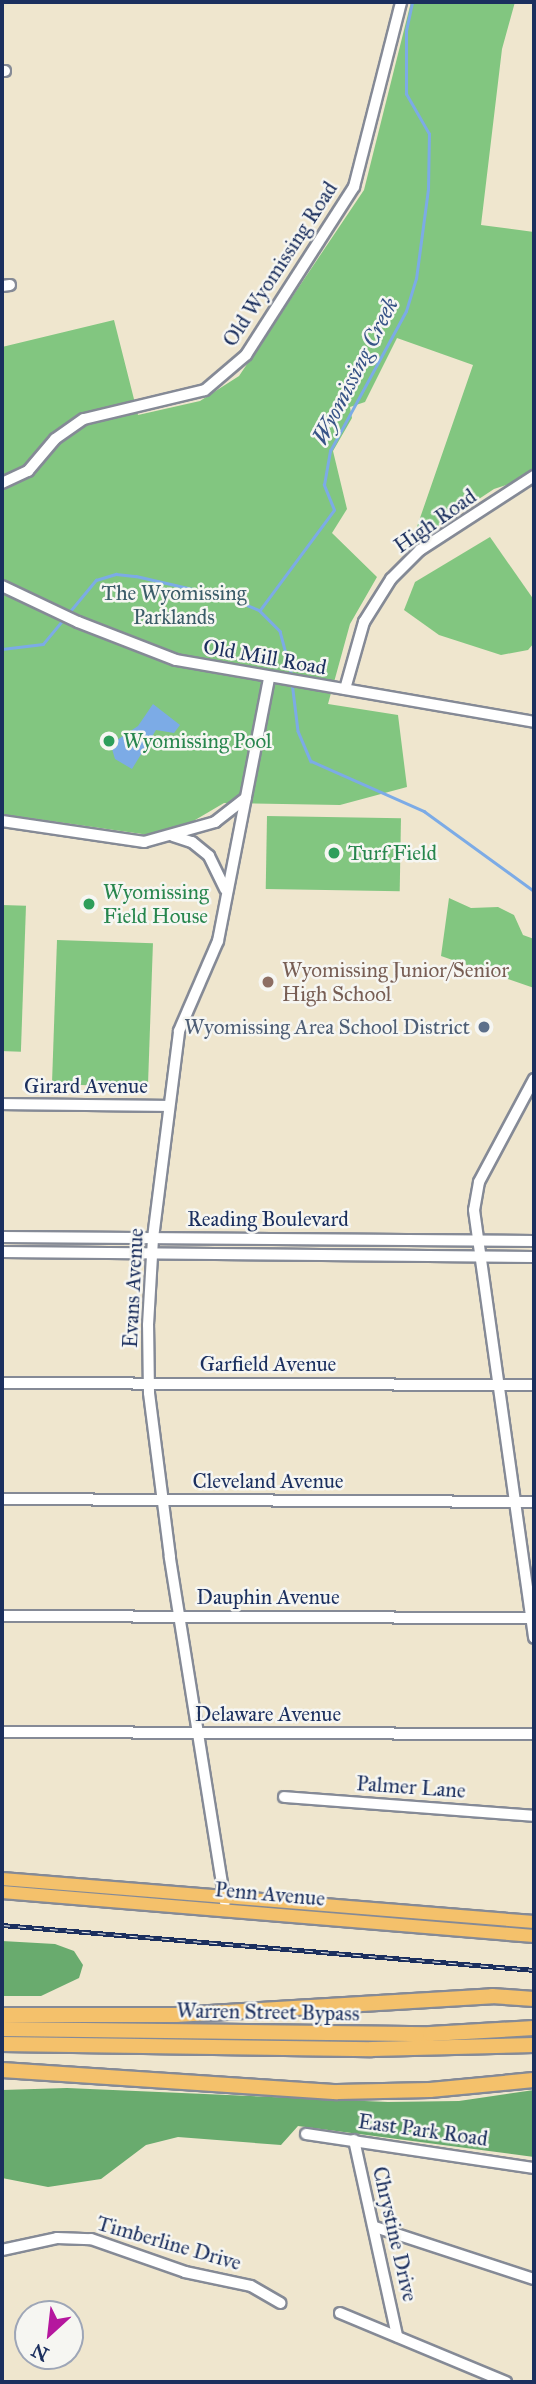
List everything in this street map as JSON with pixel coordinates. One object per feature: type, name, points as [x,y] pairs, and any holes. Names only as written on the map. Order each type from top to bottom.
[{"type":"highway","points":[[2,2015],[176,2015],[492,1996],[534,1998]]},
{"type":"highway","name":"Warren Street Bypass","points":[[2,2029],[430,2034],[534,2028]]},
{"type":"highway","name":"Warren Street Bypass","points":[[2,2044],[372,2049],[534,2045]]},
{"type":"highway","points":[[2,2070],[337,2092],[430,2090],[534,2080]]},
{"type":"main road","name":"Penn Avenue","points":[[2,1879],[534,1936]]},
{"type":"main road","name":"Penn Avenue","points":[[2,1892],[534,1922]]},
{"type":"street","name":"Old Wyomissing Road","points":[[2,483],[28,471],[55,439],[84,419],[205,390],[246,355],[354,187],[401,2]]},
{"type":"street","name":"High Road","points":[[345,689],[364,622],[391,579],[420,550],[534,477]]},
{"type":"street","name":"Old Mill Road","points":[[2,586],[75,621],[176,660],[534,722]]},
{"type":"street","name":"Evans Avenue","points":[[225,1904],[163,1500],[149,1383],[152,1253],[169,1105],[183,1015],[215,953],[269,678]]},
{"type":"street","points":[[2,821],[136,842],[173,836],[215,822],[246,797]]},
{"type":"street","points":[[173,836],[192,842],[209,856],[226,892]]},
{"type":"street","points":[[534,1079],[479,1182],[474,1210],[502,1385],[534,1618],[534,1638]]},
{"type":"street","name":"Girard Avenue","points":[[2,1104],[169,1105]]},
{"type":"street","name":"Reading Boulevard","points":[[2,1237],[534,1241]]},
{"type":"street","name":"Reading Boulevard","points":[[2,1252],[534,1257]]},
{"type":"street","name":"Garfield Avenue","points":[[2,1382],[534,1385]]},
{"type":"street","name":"Cleveland Avenue","points":[[2,1499],[534,1502]]},
{"type":"street","name":"Dauphin Avenue","points":[[2,1616],[534,1618]]},
{"type":"street","name":"Delaware Avenue","points":[[2,1732],[534,1734]]},
{"type":"street","name":"Palmer Lane","points":[[284,1797],[534,1816]]},
{"type":"street","name":"East Park Road","points":[[306,2134],[534,2168]]},
{"type":"street","name":"Chrystine Drive","points":[[354,2140],[397,2336]]},
{"type":"street","points":[[375,2227],[534,2279]]},
{"type":"street","name":"Timberline Drive","points":[[2,2250],[57,2238],[91,2239],[198,2275],[251,2286],[281,2303]]},
{"type":"street","points":[[340,2313],[506,2382]]},
{"type":"green space","name":"The Wyomissing Parklands","points":[[411,2],[515,2],[502,49],[481,225],[534,232],[534,476],[494,489],[411,544],[473,365],[397,338],[365,402],[350,407],[352,418],[333,451],[347,509],[332,533],[377,577],[350,624],[328,704],[398,715],[407,787],[340,805],[224,803],[190,823],[149,835],[2,814],[2,347],[114,320],[138,415],[200,401],[239,376],[364,190]]},
{"type":"green space","points":[[490,537],[534,600],[534,643],[528,650],[501,655],[439,635],[404,610],[415,582]]},
{"type":"green space","name":"Turf Field","points":[[267,816],[401,818],[400,891],[266,889]]},
{"type":"green space","points":[[449,898],[471,908],[498,907],[514,915],[523,935],[534,939],[534,988],[441,956]]},
{"type":"green space","points":[[2,905],[26,906],[21,1052],[2,1051]]},
{"type":"green space","points":[[57,940],[153,943],[148,1087],[52,1084]]},
{"type":"green space","points":[[2,1941],[55,1944],[74,1951],[83,1965],[79,1978],[41,1996],[2,1996]]},
{"type":"green space","points":[[67,2088],[388,2102],[459,2101],[534,2090],[534,2157],[298,2126],[281,2145],[178,2137],[146,2145],[101,2179],[48,2187],[2,2178],[2,2090]]},
{"type":"water","points":[[153,704],[180,725],[174,733],[156,730],[132,769],[115,759],[112,749],[117,740],[138,726]]},
{"type":"waterway","name":"Wyomissing Creek","points":[[260,610],[334,510],[324,485],[330,451],[406,311],[416,279],[428,189],[429,134],[406,94],[406,31],[412,2]]},
{"type":"waterway","name":"Wyomissing Creek","points":[[2,649],[43,644],[96,580],[116,574],[227,597],[259,610],[280,631],[292,676]]},
{"type":"waterway","points":[[292,682],[298,731],[311,761],[424,811],[534,891]]},
{"type":"railway","points":[[2,1925],[534,1970]]},
{"type":"place","name":"Wyomissing Pool","points":[[109,741]]},
{"type":"place","name":"Turf Field","points":[[334,853]]},
{"type":"place","name":"Wyomissing Field House","points":[[89,904]]},
{"type":"place","name":"Wyomissing Junior/Senior High School","points":[[268,982]]},
{"type":"place","name":"Wyomissing Area School District","points":[[484,1027]]}]
